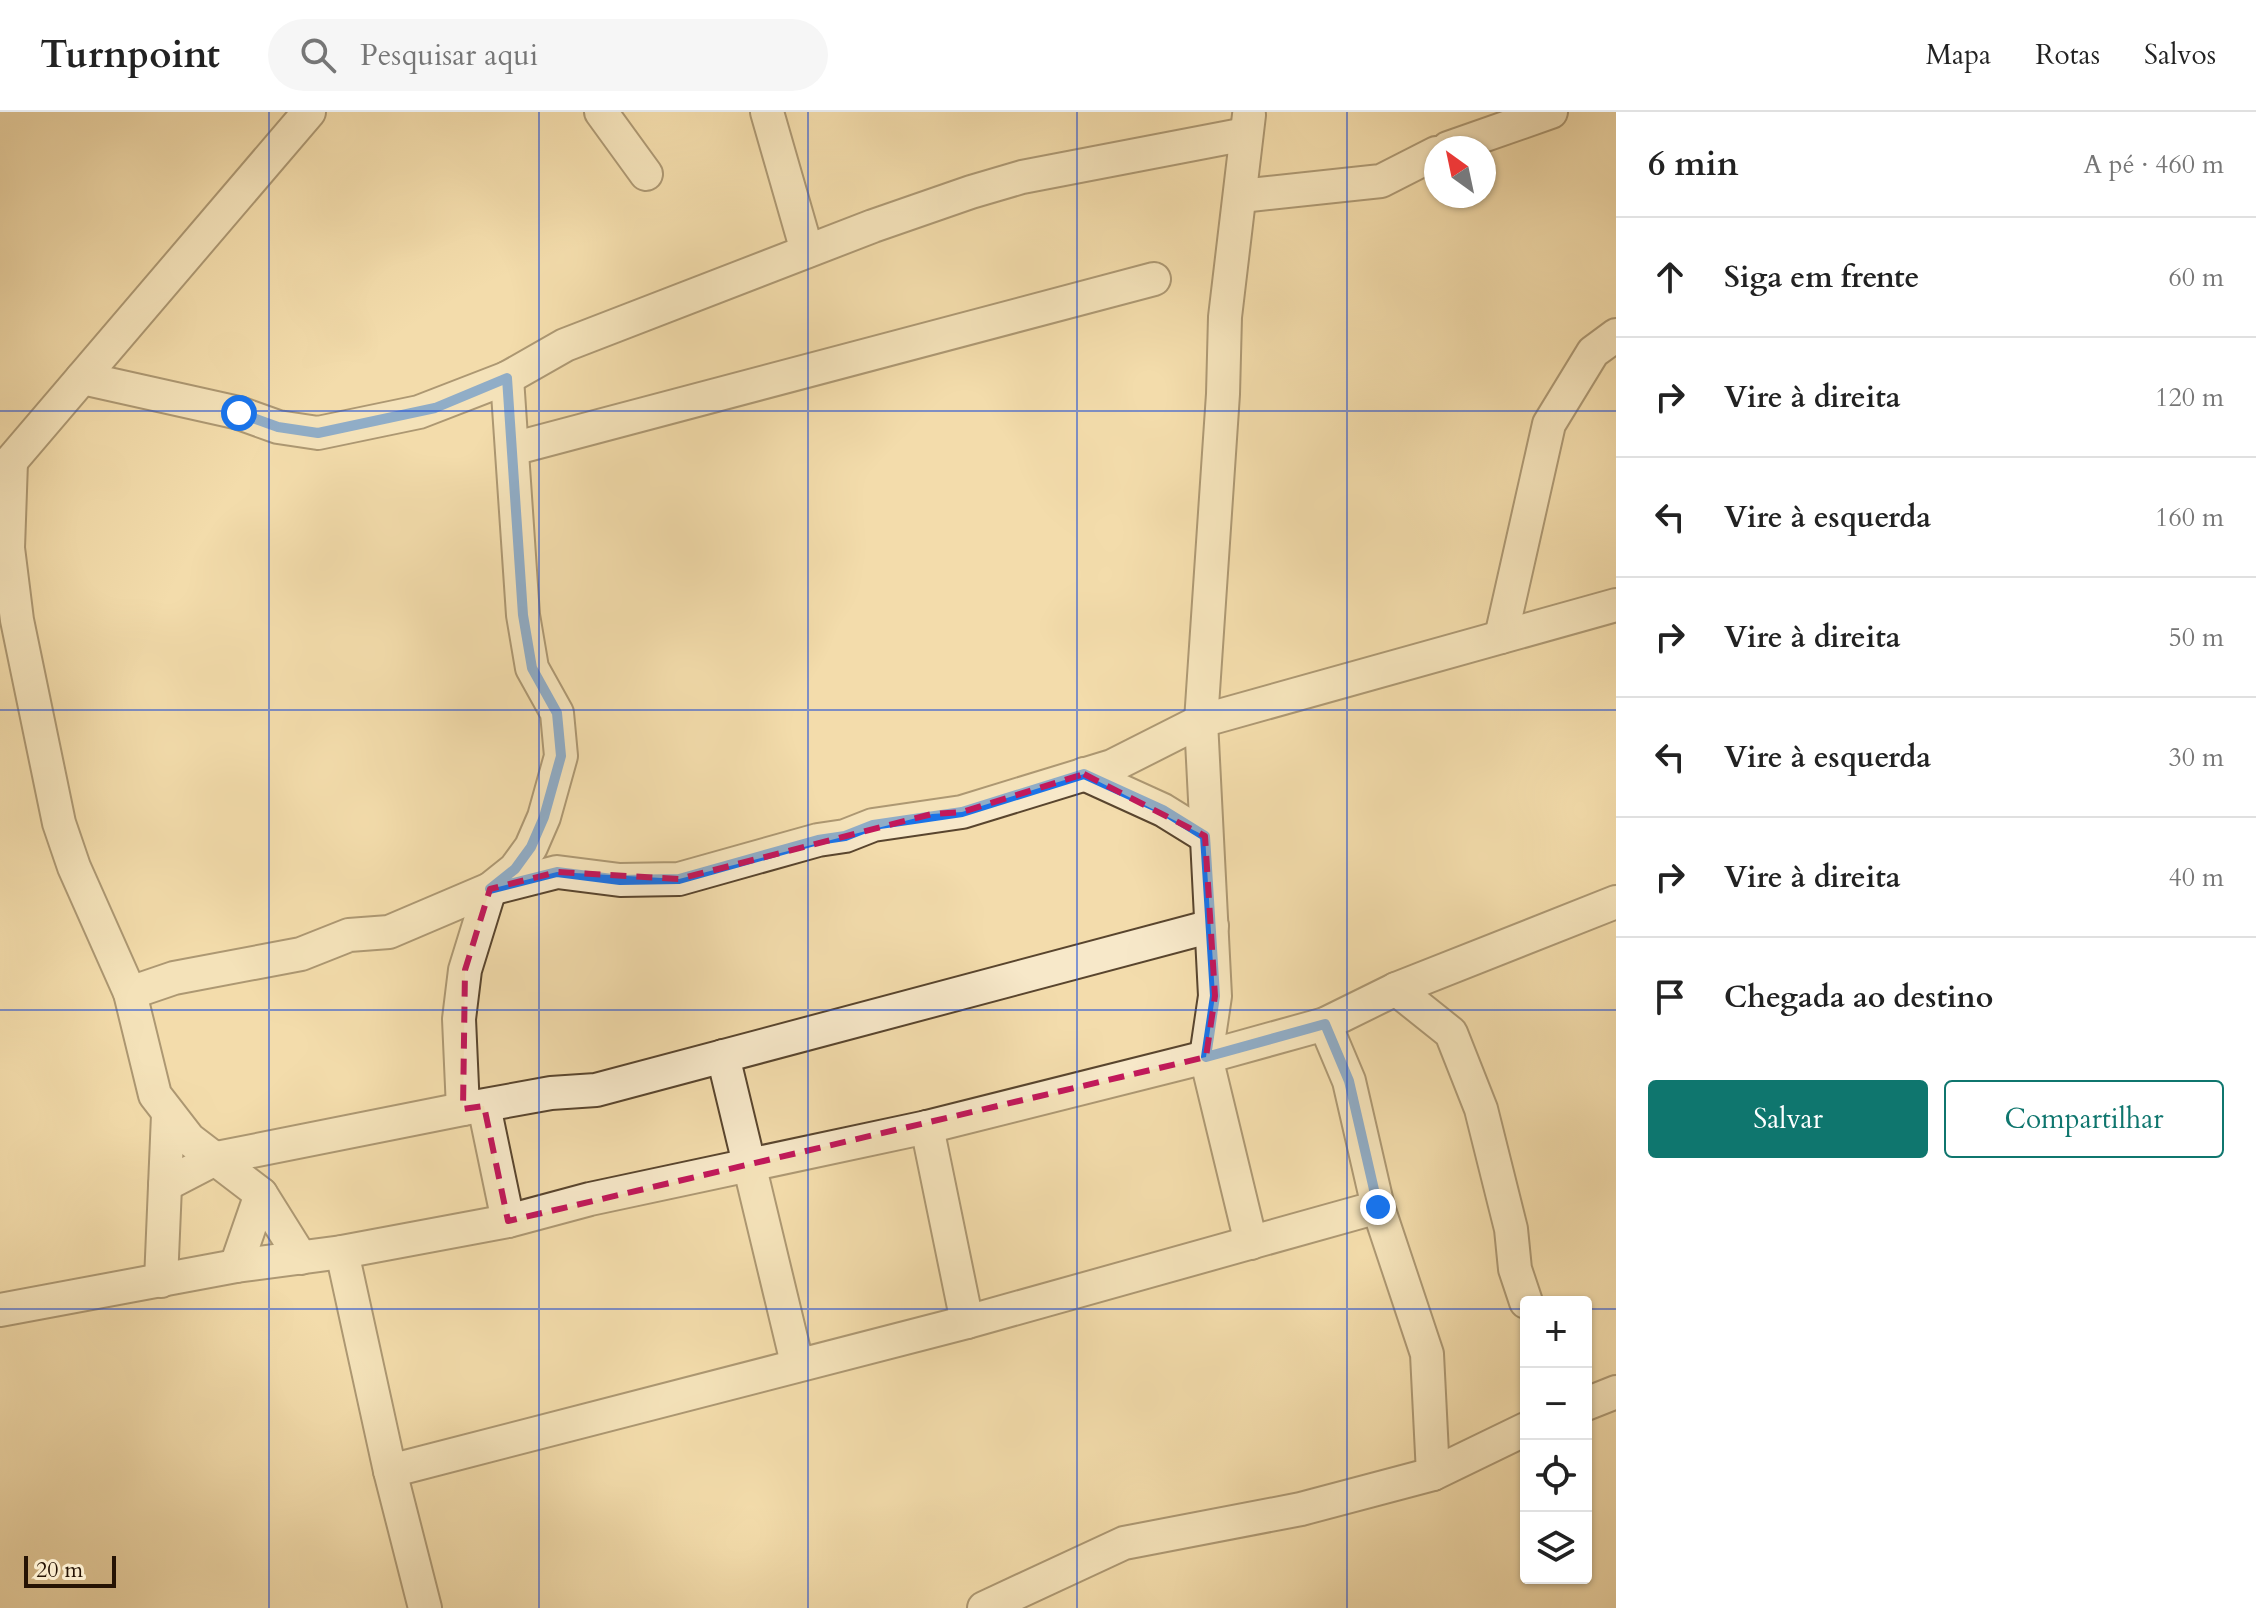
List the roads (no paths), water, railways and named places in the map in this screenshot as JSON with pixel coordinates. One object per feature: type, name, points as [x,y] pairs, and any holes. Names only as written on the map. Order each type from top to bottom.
[{"type":"street","points":[[301,1258],[261,1194],[189,1139],[155,1095],[130,993],[74,867],[59,823],[4,548],[6,468],[309,112]]},
{"type":"street","points":[[601,112],[646,174]]},
{"type":"street","points":[[767,112],[807,251]]},
{"type":"street","points":[[1482,136],[1551,112]]},
{"type":"street","points":[[82,378],[239,413],[278,427],[318,433],[435,408],[507,378],[565,345],[807,251],[1022,177],[1248,123],[1225,317],[1223,394],[1201,721],[1215,996],[1206,1057],[1251,1243]]},
{"type":"street","points":[[1241,196],[1381,181],[1424,159]]},
{"type":"street","points":[[512,449],[1154,279]]},
{"type":"street","points":[[1501,637],[1549,424],[1593,352],[1616,335]]},
{"type":"street","points":[[507,378],[530,655],[532,668],[557,713],[561,756],[544,817],[531,847],[515,869],[490,889],[465,970],[459,1019],[474,1107],[508,1221]]},
{"type":"street","points":[[130,993],[174,978],[301,954],[349,935],[389,932],[490,889],[557,872],[620,880],[679,879],[818,840],[845,836],[873,825],[962,812],[1112,766],[1201,721],[1616,605]]},
{"type":"street","points":[[1084,774],[1163,810],[1205,836]]},
{"type":"street","points":[[0,1310],[236,1266],[342,1252],[508,1221],[927,1127],[1206,1057],[1325,1024],[1396,989],[1616,902]]},
{"type":"street","points":[[165,1185],[217,1158],[305,1143],[474,1107],[596,1090],[1212,926]]},
{"type":"street","points":[[1396,989],[1451,1033],[1481,1109],[1511,1229],[1515,1269],[1524,1296]]},
{"type":"street","points":[[1325,1024],[1349,1081],[1378,1207],[1427,1354],[1433,1474]]},
{"type":"street","points":[[723,1056],[797,1363]]},
{"type":"street","points":[[161,1281],[168,1115]]},
{"type":"street","points":[[927,1127],[967,1322]]},
{"type":"street","points":[[236,1266],[261,1194]]},
{"type":"street","points":[[390,1471],[797,1363],[967,1322],[1378,1207]]},
{"type":"street","points":[[342,1252],[390,1471],[425,1608]]},
{"type":"street","points":[[1592,1402],[1616,1392]]},
{"type":"street","points":[[984,1608],[1102,1551],[1136,1540],[1301,1509],[1433,1474],[1520,1432]]}]
